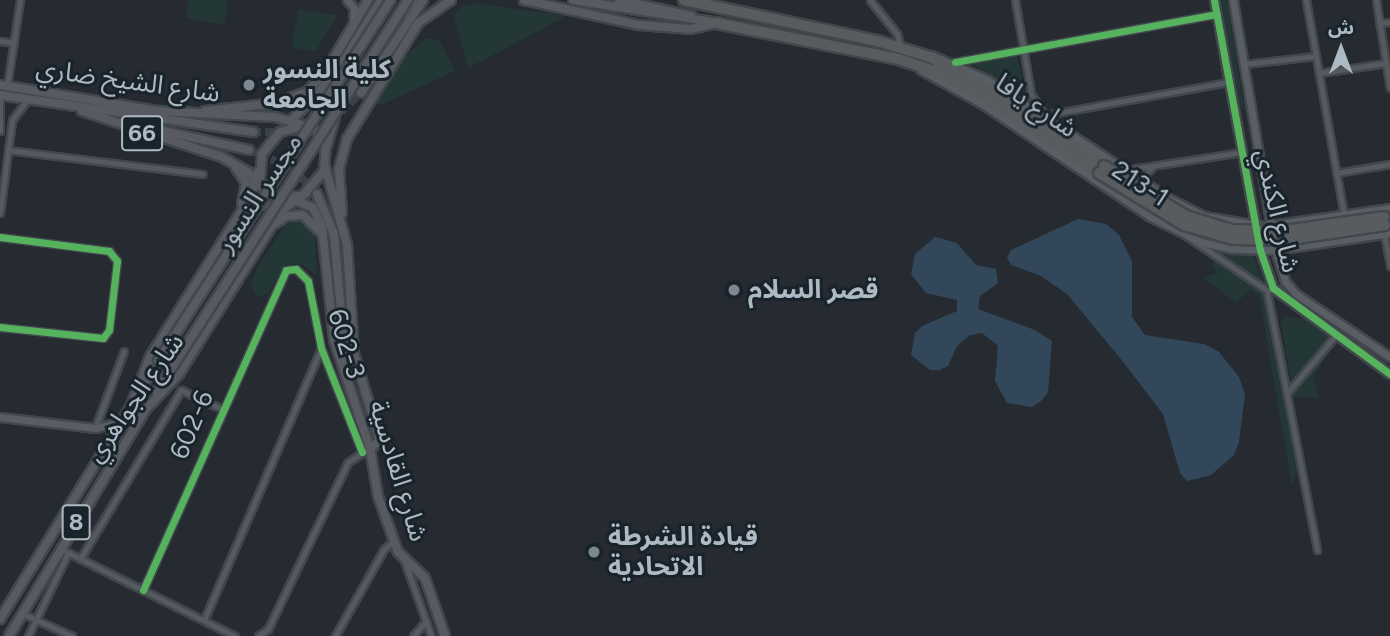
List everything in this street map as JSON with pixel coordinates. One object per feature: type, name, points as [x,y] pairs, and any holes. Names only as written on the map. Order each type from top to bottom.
[{"type":"highway","name":"شارع يافا","points":[[684,0],[904,48],[986,88],[1102,170]]},
{"type":"highway","name":"شارع يافا","points":[[716,23],[895,58],[963,84],[1102,170],[1186,216],[1231,230],[1284,231],[1388,223]]},
{"type":"main road","points":[[347,0],[354,8],[352,26]]},
{"type":"main road","points":[[262,117],[289,115],[310,103],[334,70],[352,26],[368,0]]},
{"type":"main road","points":[[381,0],[310,103],[276,134],[264,149],[258,177],[264,190],[275,198],[299,198],[325,166],[336,115],[419,1]]},
{"type":"main road","name":"مجسر النسور","points":[[130,408],[391,0]]},
{"type":"main road","name":"مجسر النسور","points":[[146,410],[408,0]]},
{"type":"main road","points":[[342,223],[339,169],[347,139],[418,23],[451,0]]},
{"type":"main road","name":"شارع يافا","points":[[524,0],[639,25],[691,29],[716,23]]},
{"type":"main road","points":[[573,0],[716,23]]},
{"type":"main road","points":[[619,0],[704,21]]},
{"type":"main road","name":"شارع الكندي","points":[[1214,0],[1259,250],[1270,290],[1390,374]]},
{"type":"main road","name":"شارع الكندي","points":[[1233,0],[1275,250],[1285,281],[1329,316],[1390,357]]},
{"type":"main road","points":[[393,23],[419,1]]},
{"type":"main road","points":[[361,93],[419,1]]},
{"type":"main road","points":[[904,48],[955,62],[1148,185],[1204,216],[1255,225],[1344,216],[1388,223]]},
{"type":"main road","name":"213-1","points":[[895,58],[984,105],[1188,237],[1232,249],[1275,250],[1388,223]]},
{"type":"main road","points":[[299,97],[334,70]]},
{"type":"main road","name":"شارع الشيخ ضاري","points":[[4,85],[178,113],[292,120],[311,127]]},
{"type":"main road","points":[[178,113],[299,97],[321,86]]},
{"type":"main road","name":"شارع الشيخ ضاري","points":[[0,97],[253,132]]},
{"type":"main road","name":"شارع الشيخ ضاري","points":[[55,104],[230,160],[258,177]]},
{"type":"main road","points":[[1234,110],[1242,113],[1252,108]]},
{"type":"main road","points":[[99,117],[249,150]]},
{"type":"main road","points":[[1238,126],[1245,121],[1254,124]]},
{"type":"main road","points":[[276,134],[295,125],[311,127],[321,135],[327,151]]},
{"type":"main road","points":[[230,160],[246,183],[240,213]]},
{"type":"main road","name":"شارع القادسية","points":[[325,166],[342,223],[354,354],[380,439],[366,451]]},
{"type":"main road","name":"شارع الجواهري","points":[[0,619],[3,606],[130,408],[150,357],[240,213],[258,177]]},
{"type":"main road","points":[[317,194],[334,234],[340,329],[350,388]]},
{"type":"main road","name":"شارع القادسية","points":[[299,198],[316,212],[325,251],[334,340],[350,388],[378,496],[394,541],[404,560],[425,578],[445,636]]},
{"type":"main road","name":"شارع الجواهري","points":[[9,636],[146,410],[179,374],[286,206],[299,198]]},
{"type":"main road","points":[[240,213],[252,203],[269,203],[275,211],[271,227]]},
{"type":"main road","points":[[271,227],[286,216],[303,215],[316,224],[325,251]]},
{"type":"main road","points":[[1322,327],[1329,316]]},
{"type":"main road","points":[[1352,347],[1359,336]]},
{"type":"main road","points":[[0,417],[95,428],[120,422]]},
{"type":"street","points":[[4,85],[20,0]]},
{"type":"street","points":[[870,0],[897,34],[904,48],[895,58]]},
{"type":"street","points":[[1015,0],[1031,94],[1052,122]]},
{"type":"street","points":[[1306,0],[1344,216]]},
{"type":"street","points":[[1376,0],[1390,88]]},
{"type":"street","points":[[955,62],[1024,46],[1217,14]]},
{"type":"street","points":[[1379,23],[1390,22]]},
{"type":"street","points":[[0,40],[14,43]]},
{"type":"street","points":[[1245,64],[1316,56]]},
{"type":"street","points":[[1319,73],[1386,63]]},
{"type":"street","points":[[1045,115],[1229,82]]},
{"type":"street","points":[[0,97],[0,131]]},
{"type":"street","points":[[0,213],[3,164],[14,115],[27,100]]},
{"type":"street","points":[[8,149],[204,174]]},
{"type":"street","points":[[1125,170],[1242,152]]},
{"type":"street","points":[[1336,173],[1390,164]]},
{"type":"street","points":[[1148,185],[1146,174],[1153,166]]},
{"type":"street","points":[[1388,223],[1390,266]]},
{"type":"street","points":[[0,237],[109,251],[117,261],[109,330],[103,338],[0,327]]},
{"type":"street","points":[[1188,237],[1270,290],[1317,551]]},
{"type":"street","name":"602-3","points":[[280,277],[290,269],[304,274],[321,348],[366,451]]},
{"type":"street","name":"602-6","points":[[143,590],[280,277]]},
{"type":"street","points":[[1289,392],[1335,336]]},
{"type":"street","points":[[204,620],[321,348]]},
{"type":"street","points":[[95,428],[124,351]]},
{"type":"street","points":[[80,559],[184,390],[222,409]]},
{"type":"street","points":[[258,636],[268,629],[348,462],[366,451]]},
{"type":"street","points":[[335,636],[384,549],[394,541]]},
{"type":"street","points":[[60,548],[235,636]]},
{"type":"street","points":[[28,636],[68,553]]},
{"type":"street","points":[[404,560],[431,636]]},
{"type":"street","points":[[22,613],[72,636]]},
{"type":"street","points":[[413,636],[426,621]]},
{"type":"green space","points":[[189,0],[228,0],[224,25],[186,18]]},
{"type":"green space","points":[[1221,0],[1227,0],[1244,109],[1240,107]]},
{"type":"green space","points":[[480,4],[562,15],[563,18],[468,68],[454,16],[463,5]]},
{"type":"green space","points":[[298,10],[337,15],[316,51],[292,48]]},
{"type":"green space","points":[[426,38],[439,40],[455,71],[379,106],[376,102],[404,57]]},
{"type":"green space","points":[[1016,54],[1026,92],[1022,94],[969,62]]},
{"type":"green space","points":[[296,220],[307,223],[315,237],[317,275],[301,264],[285,265],[268,293],[258,297],[251,287],[257,268],[284,226]]},
{"type":"green space","points":[[1202,247],[1253,253],[1264,284]]},
{"type":"green space","points":[[1218,262],[1265,295],[1299,468],[1292,486],[1259,294],[1250,290],[1236,303],[1204,278],[1216,273],[1212,263]]},
{"type":"green space","points":[[1286,316],[1307,320],[1333,341],[1313,379],[1319,397],[1294,397],[1281,323]]},
{"type":"water","points":[[1078,219],[1106,224],[1119,235],[1132,261],[1132,317],[1145,335],[1204,344],[1219,352],[1239,377],[1245,394],[1239,442],[1234,455],[1211,475],[1187,481],[1180,473],[1163,414],[1124,363],[1067,294],[1041,276],[1011,265],[1007,258],[1011,250]]},
{"type":"water","points":[[935,237],[957,243],[976,265],[996,269],[998,283],[980,296],[978,309],[1035,330],[1052,341],[1048,392],[1032,407],[1007,403],[995,381],[998,346],[982,333],[970,335],[957,346],[948,366],[939,370],[930,370],[911,355],[915,333],[922,326],[957,311],[957,300],[926,293],[911,274],[915,254]]},
{"type":"tunnel","points":[[333,120],[361,93]]},
{"type":"tunnel","points":[[253,132],[309,132]]},
{"type":"tunnel","points":[[249,150],[292,168],[317,194]]},
{"type":"cycle path","points":[[1214,0],[1260,250],[1273,288],[1390,374]]},
{"type":"cycle path","points":[[955,62],[1217,14]]},
{"type":"cycle path","points":[[0,237],[109,251],[117,261],[109,330],[103,338],[0,327]]},
{"type":"cycle path","points":[[143,590],[286,270],[296,269],[308,281],[321,348],[362,452]]},
{"type":"place","name":"كلية النسور الجامعة","points":[[249,85]]},
{"type":"place","name":"قصر السلام","points":[[734,290]]},
{"type":"place","name":"قيادة الشرطة الاتحادية","points":[[594,552]]}]
